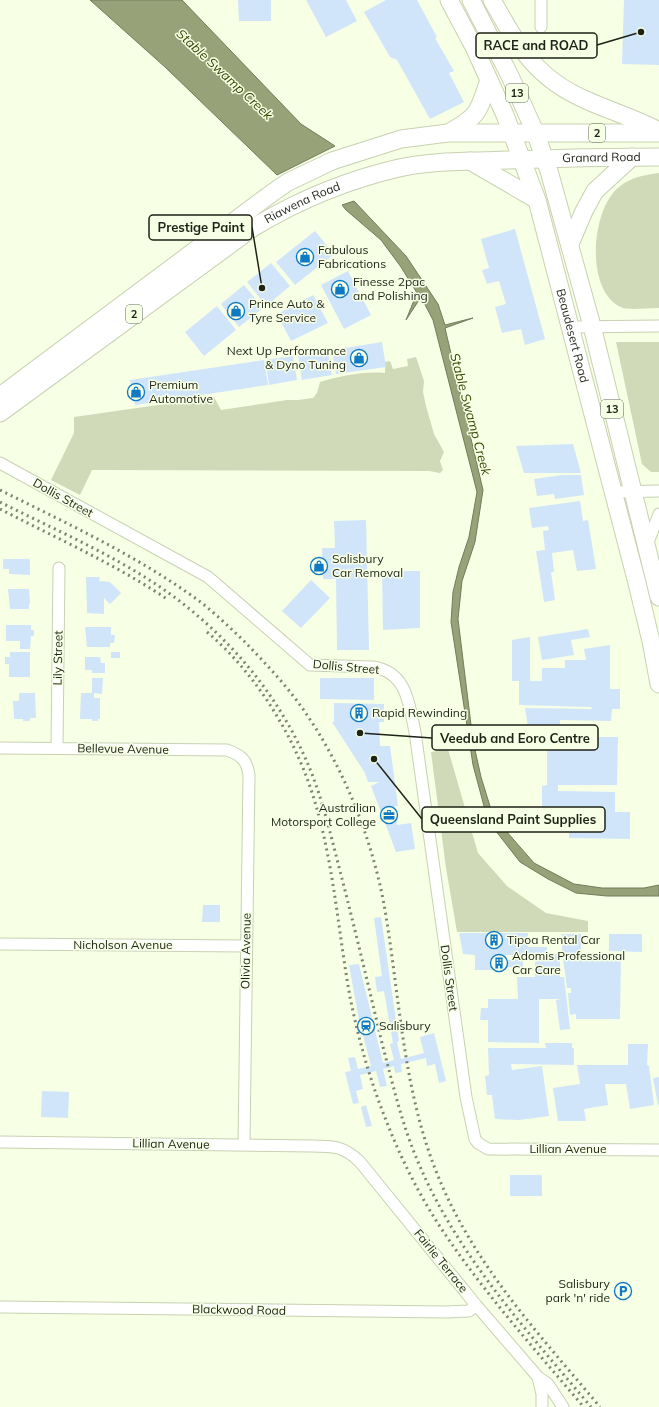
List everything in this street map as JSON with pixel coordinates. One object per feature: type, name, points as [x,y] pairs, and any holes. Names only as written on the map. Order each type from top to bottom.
[{"type":"highway","name":"Beaudesert Road","points":[[449,0],[489,80],[513,133],[537,200],[651,641],[659,684]]},
{"type":"highway","name":"Beaudesert Road","points":[[471,0],[499,53],[535,132],[544,158],[570,244],[592,326],[659,597]]},
{"type":"highway","points":[[492,0],[521,50],[549,79],[584,100],[637,119],[659,132]]},
{"type":"highway","points":[[448,133],[474,116],[481,104],[489,80]]},
{"type":"highway","name":"Granard Road","points":[[535,132],[659,132]]},
{"type":"highway","name":"Riawena Road","points":[[0,396],[288,182],[332,160],[401,139],[448,133],[535,132]]},
{"type":"highway","points":[[570,244],[584,211],[595,191],[632,157]]},
{"type":"highway","name":"Granard Road","points":[[544,158],[659,157]]},
{"type":"highway","name":"Riawena Road","points":[[0,413],[254,227],[289,207],[327,189],[374,174],[421,164],[544,158]]},
{"type":"highway","points":[[470,161],[537,200]]},
{"type":"street","points":[[541,0],[541,27]]},
{"type":"street","points":[[571,327],[659,326]]},
{"type":"street","name":"Dollis Street","points":[[0,463],[208,577],[310,665],[382,669],[393,674],[399,681],[408,703],[415,732],[466,1097],[472,1130],[478,1143]]},
{"type":"street","points":[[613,492],[659,491]]},
{"type":"street","points":[[646,548],[659,514]]},
{"type":"street","name":"Lily Street","points":[[57,748],[59,568]]},
{"type":"street","name":"Bellevue Avenue","points":[[0,748],[227,750],[244,759]]},
{"type":"street","name":"Olivia Avenue","points":[[244,759],[248,766],[249,775],[244,1144]]},
{"type":"street","name":"Nicholson Avenue","points":[[0,944],[246,946]]},
{"type":"street","name":"Lillian Avenue","points":[[0,1142],[244,1144],[330,1146],[341,1148]]},
{"type":"street","name":"Lillian Avenue","points":[[478,1143],[488,1149],[659,1150]]},
{"type":"street","name":"Fairlie Terrace","points":[[341,1148],[352,1154],[360,1162],[476,1305],[538,1377],[548,1384],[563,1406]]},
{"type":"street","name":"Blackwood Road","points":[[0,1307],[446,1312],[469,1311],[476,1305]]},
{"type":"street","name":"Fairlie Terrace","points":[[538,1377],[542,1394],[542,1407]]},
{"type":"street","points":[[549,1407],[563,1406]]},
{"type":"shaded area","points":[[659,173],[659,308],[626,309],[610,299],[602,286],[597,269],[596,250],[602,213],[610,198],[619,187],[638,177]]},
{"type":"shaded area","points":[[616,342],[659,342],[659,472],[651,472],[642,464]]},
{"type":"shaded area","points":[[416,357],[424,381],[423,392],[434,434],[444,452],[440,461],[443,470],[440,473],[429,471],[92,470],[80,495],[51,480],[74,433],[74,417],[214,397],[221,410],[287,400],[313,398],[317,393],[320,382],[352,374],[385,373],[385,362],[390,361],[393,369],[408,366],[407,359]]},
{"type":"shaded area","points":[[448,749],[478,853],[507,886],[546,913],[588,921],[588,932],[457,932],[446,868],[431,752]]},
{"type":"water","name":"Stable Swamp Creek","points":[[90,0],[182,0],[301,124],[335,146],[277,175],[165,67]]},
{"type":"water","points":[[354,201],[406,256],[438,304],[445,325],[473,318],[445,328],[483,490],[475,542],[462,581],[458,619],[473,741],[481,777],[493,816],[534,863],[574,884],[602,888],[644,888],[659,885],[659,896],[607,896],[576,893],[548,879],[520,862],[488,821],[473,765],[451,622],[453,592],[459,567],[469,537],[477,492],[433,320],[421,297],[406,320],[417,293],[401,267],[381,240],[342,205]]},
{"type":"building","points":[[238,0],[271,0],[271,21],[239,21]]},
{"type":"building","points":[[306,0],[346,0],[357,21],[326,37]]},
{"type":"building","points":[[386,0],[417,0],[437,37],[435,38],[454,71],[449,73],[464,102],[430,119],[397,60],[390,57],[364,12]]},
{"type":"building","points":[[624,0],[659,0],[659,65],[622,64]]},
{"type":"building","points":[[515,229],[545,339],[525,345],[521,329],[502,333],[495,307],[506,304],[499,281],[487,284],[482,270],[489,268],[481,239]]},
{"type":"building","points":[[315,231],[334,254],[295,285],[276,262]]},
{"type":"building","points":[[271,263],[290,286],[266,306],[247,282]]},
{"type":"building","points":[[348,271],[371,315],[344,329],[321,285]]},
{"type":"building","points":[[244,285],[263,308],[239,327],[221,304]]},
{"type":"building","points":[[313,295],[328,323],[291,341],[277,314]]},
{"type":"building","points":[[217,306],[236,330],[204,356],[185,332]]},
{"type":"building","points":[[382,342],[386,367],[336,374],[332,350]]},
{"type":"building","points":[[328,350],[332,375],[302,380],[298,355]]},
{"type":"building","points":[[293,356],[297,380],[269,385],[265,360]]},
{"type":"building","points":[[264,360],[268,385],[135,405],[130,380]]},
{"type":"building","points":[[573,444],[581,473],[524,473],[516,446]]},
{"type":"building","points":[[562,475],[581,475],[584,495],[555,499],[554,494],[537,496],[534,479]]},
{"type":"building","points":[[580,501],[583,521],[588,520],[596,569],[577,571],[573,550],[552,553],[554,572],[551,572],[555,600],[544,602],[536,551],[545,550],[543,531],[549,530],[548,526],[532,528],[529,508]]},
{"type":"building","points":[[366,520],[369,650],[337,650],[336,579],[323,579],[322,548],[335,548],[334,521]]},
{"type":"building","points":[[3,559],[30,559],[30,575],[9,574],[9,569],[3,569]]},
{"type":"building","points":[[382,571],[420,571],[420,628],[383,630]]},
{"type":"building","points":[[86,577],[100,577],[99,581],[110,582],[121,593],[110,604],[104,598],[104,614],[87,613]]},
{"type":"building","points":[[311,580],[330,598],[301,628],[282,611]]},
{"type":"building","points":[[8,589],[29,589],[29,609],[10,609]]},
{"type":"building","points":[[6,625],[31,625],[31,630],[34,630],[34,636],[31,636],[30,649],[20,649],[20,641],[6,641]]},
{"type":"building","points":[[85,627],[111,627],[111,635],[115,635],[114,643],[110,643],[110,647],[87,647]]},
{"type":"building","points":[[588,629],[590,637],[571,640],[574,655],[542,660],[538,637]]},
{"type":"building","points":[[530,637],[530,681],[542,681],[542,668],[565,668],[565,660],[586,660],[584,649],[610,645],[610,689],[620,689],[620,709],[612,709],[611,721],[560,720],[560,734],[529,733],[525,708],[592,709],[591,707],[519,705],[519,681],[512,681],[512,640]]},
{"type":"building","points":[[10,652],[30,652],[30,677],[9,677],[9,664],[5,664],[5,657],[10,657]]},
{"type":"building","points":[[111,652],[120,652],[120,658],[111,658]]},
{"type":"building","points":[[85,657],[100,657],[101,663],[105,663],[105,673],[92,673],[92,670],[85,670]]},
{"type":"building","points":[[92,678],[103,678],[102,694],[94,693],[94,698],[100,698],[100,719],[98,719],[98,721],[92,721],[92,719],[80,719],[81,693],[92,693]]},
{"type":"building","points":[[320,678],[374,678],[374,700],[320,699]]},
{"type":"building","points":[[19,693],[35,693],[36,718],[30,718],[30,721],[14,719],[13,701],[19,701]]},
{"type":"building","points":[[334,703],[384,704],[384,722],[379,722],[380,746],[390,746],[398,806],[395,806],[397,825],[411,823],[415,849],[396,852],[371,786],[379,782],[368,782],[365,773],[332,722],[334,722]]},
{"type":"building","points":[[547,737],[618,737],[617,785],[558,785],[558,791],[615,792],[615,812],[630,812],[630,839],[569,838],[569,831],[559,830],[559,826],[556,826],[556,812],[542,812],[542,786],[547,785]]},
{"type":"building","points":[[203,905],[220,905],[220,922],[202,922]]},
{"type":"building","points":[[381,917],[399,1041],[397,1042],[401,1059],[424,1053],[420,1037],[434,1033],[446,1081],[439,1083],[435,1064],[427,1066],[426,1058],[401,1064],[402,1072],[395,1073],[394,1066],[383,1069],[387,1086],[380,1087],[376,1071],[360,1075],[363,1089],[356,1091],[359,1103],[353,1104],[345,1072],[351,1071],[348,1058],[355,1057],[358,1069],[371,1066],[359,1020],[349,965],[359,964],[383,1063],[394,1060],[390,1044],[393,1043],[384,991],[377,992],[375,977],[382,976],[374,918]]},
{"type":"building","points":[[459,933],[528,933],[528,947],[547,947],[547,954],[560,954],[560,977],[564,977],[570,1029],[560,1030],[556,1000],[561,999],[539,999],[539,1043],[488,1042],[488,1020],[480,1020],[481,1008],[488,1008],[488,999],[518,999],[517,977],[535,977],[535,955],[505,955],[505,960],[513,960],[513,956],[523,956],[523,968],[505,967],[505,970],[475,970],[475,955],[463,954]]},
{"type":"building","points":[[562,934],[581,934],[581,954],[562,954]]},
{"type":"building","points":[[609,934],[642,934],[642,952],[609,951]]},
{"type":"building","points":[[567,955],[621,956],[620,1019],[576,1019],[576,1014],[570,1015],[568,993],[571,993],[571,988],[567,988],[563,959],[567,959]]},
{"type":"building","points":[[545,1043],[572,1043],[572,1048],[574,1048],[574,1065],[511,1064],[512,1070],[542,1066],[549,1116],[519,1120],[495,1119],[492,1095],[487,1095],[485,1076],[489,1075],[488,1048],[546,1048]]},
{"type":"building","points":[[628,1044],[648,1044],[647,1065],[649,1066],[654,1105],[630,1109],[626,1084],[605,1084],[608,1105],[584,1109],[586,1121],[558,1121],[553,1088],[580,1084],[577,1065],[628,1065]]},
{"type":"building","points":[[659,1077],[659,1105],[658,1105],[653,1078]]},
{"type":"building","points":[[42,1091],[69,1092],[68,1118],[41,1117]]},
{"type":"building","points":[[366,1105],[372,1126],[366,1127],[361,1107]]},
{"type":"building","points":[[510,1175],[542,1175],[542,1196],[510,1196]]},
{"type":"railway","points":[[0,490],[143,564],[196,598],[218,616],[269,667],[305,712],[333,758],[345,782],[356,807],[373,858],[385,910],[410,1078],[426,1144],[438,1176],[453,1208],[489,1269],[531,1325],[600,1407]]},
{"type":"railway","points":[[0,502],[99,551],[148,579],[170,594],[192,611],[226,642],[241,658],[269,694],[293,732],[309,767],[324,809],[393,1086],[401,1115],[416,1157],[432,1192],[471,1257],[493,1288],[591,1407]]},
{"type":"railway","points":[[0,509],[127,574],[167,599]]},
{"type":"railway","points":[[207,632],[239,664],[267,700],[290,740],[308,781],[329,861],[345,970],[360,1042],[379,1101],[395,1143],[408,1170],[437,1222],[470,1270],[506,1316],[582,1405]]},
{"type":"place","name":"RACE and ROAD","points":[[641,32]]},
{"type":"place","name":"Fabulous Fabrications","points":[[305,257]]},
{"type":"place","name":"Prestige Paint","points":[[262,288]]},
{"type":"place","name":"Finesse 2pac and Polishing","points":[[340,289]]},
{"type":"place","name":"Prince Auto & Tyre Service","points":[[236,311]]},
{"type":"place","name":"Next Up Performance & Dyno Tuning","points":[[359,358]]},
{"type":"place","name":"Premium Automotive","points":[[136,392]]},
{"type":"place","name":"Salisbury Car Removal","points":[[319,566]]},
{"type":"place","name":"Rapid Rewinding","points":[[359,713]]},
{"type":"place","name":"Veedub and Eoro Centre","points":[[360,733]]},
{"type":"place","name":"Queensland Paint Supplies","points":[[374,759]]},
{"type":"place","name":"Australian Motorsport College","points":[[389,815]]},
{"type":"place","name":"Tipoa Rental Car","points":[[494,940]]},
{"type":"place","name":"Adomis Professional Car Care","points":[[499,963]]},
{"type":"place","name":"Salisbury","points":[[366,1026]]},
{"type":"place","name":"Salisbury park 'n' ride","points":[[623,1291]]}]
